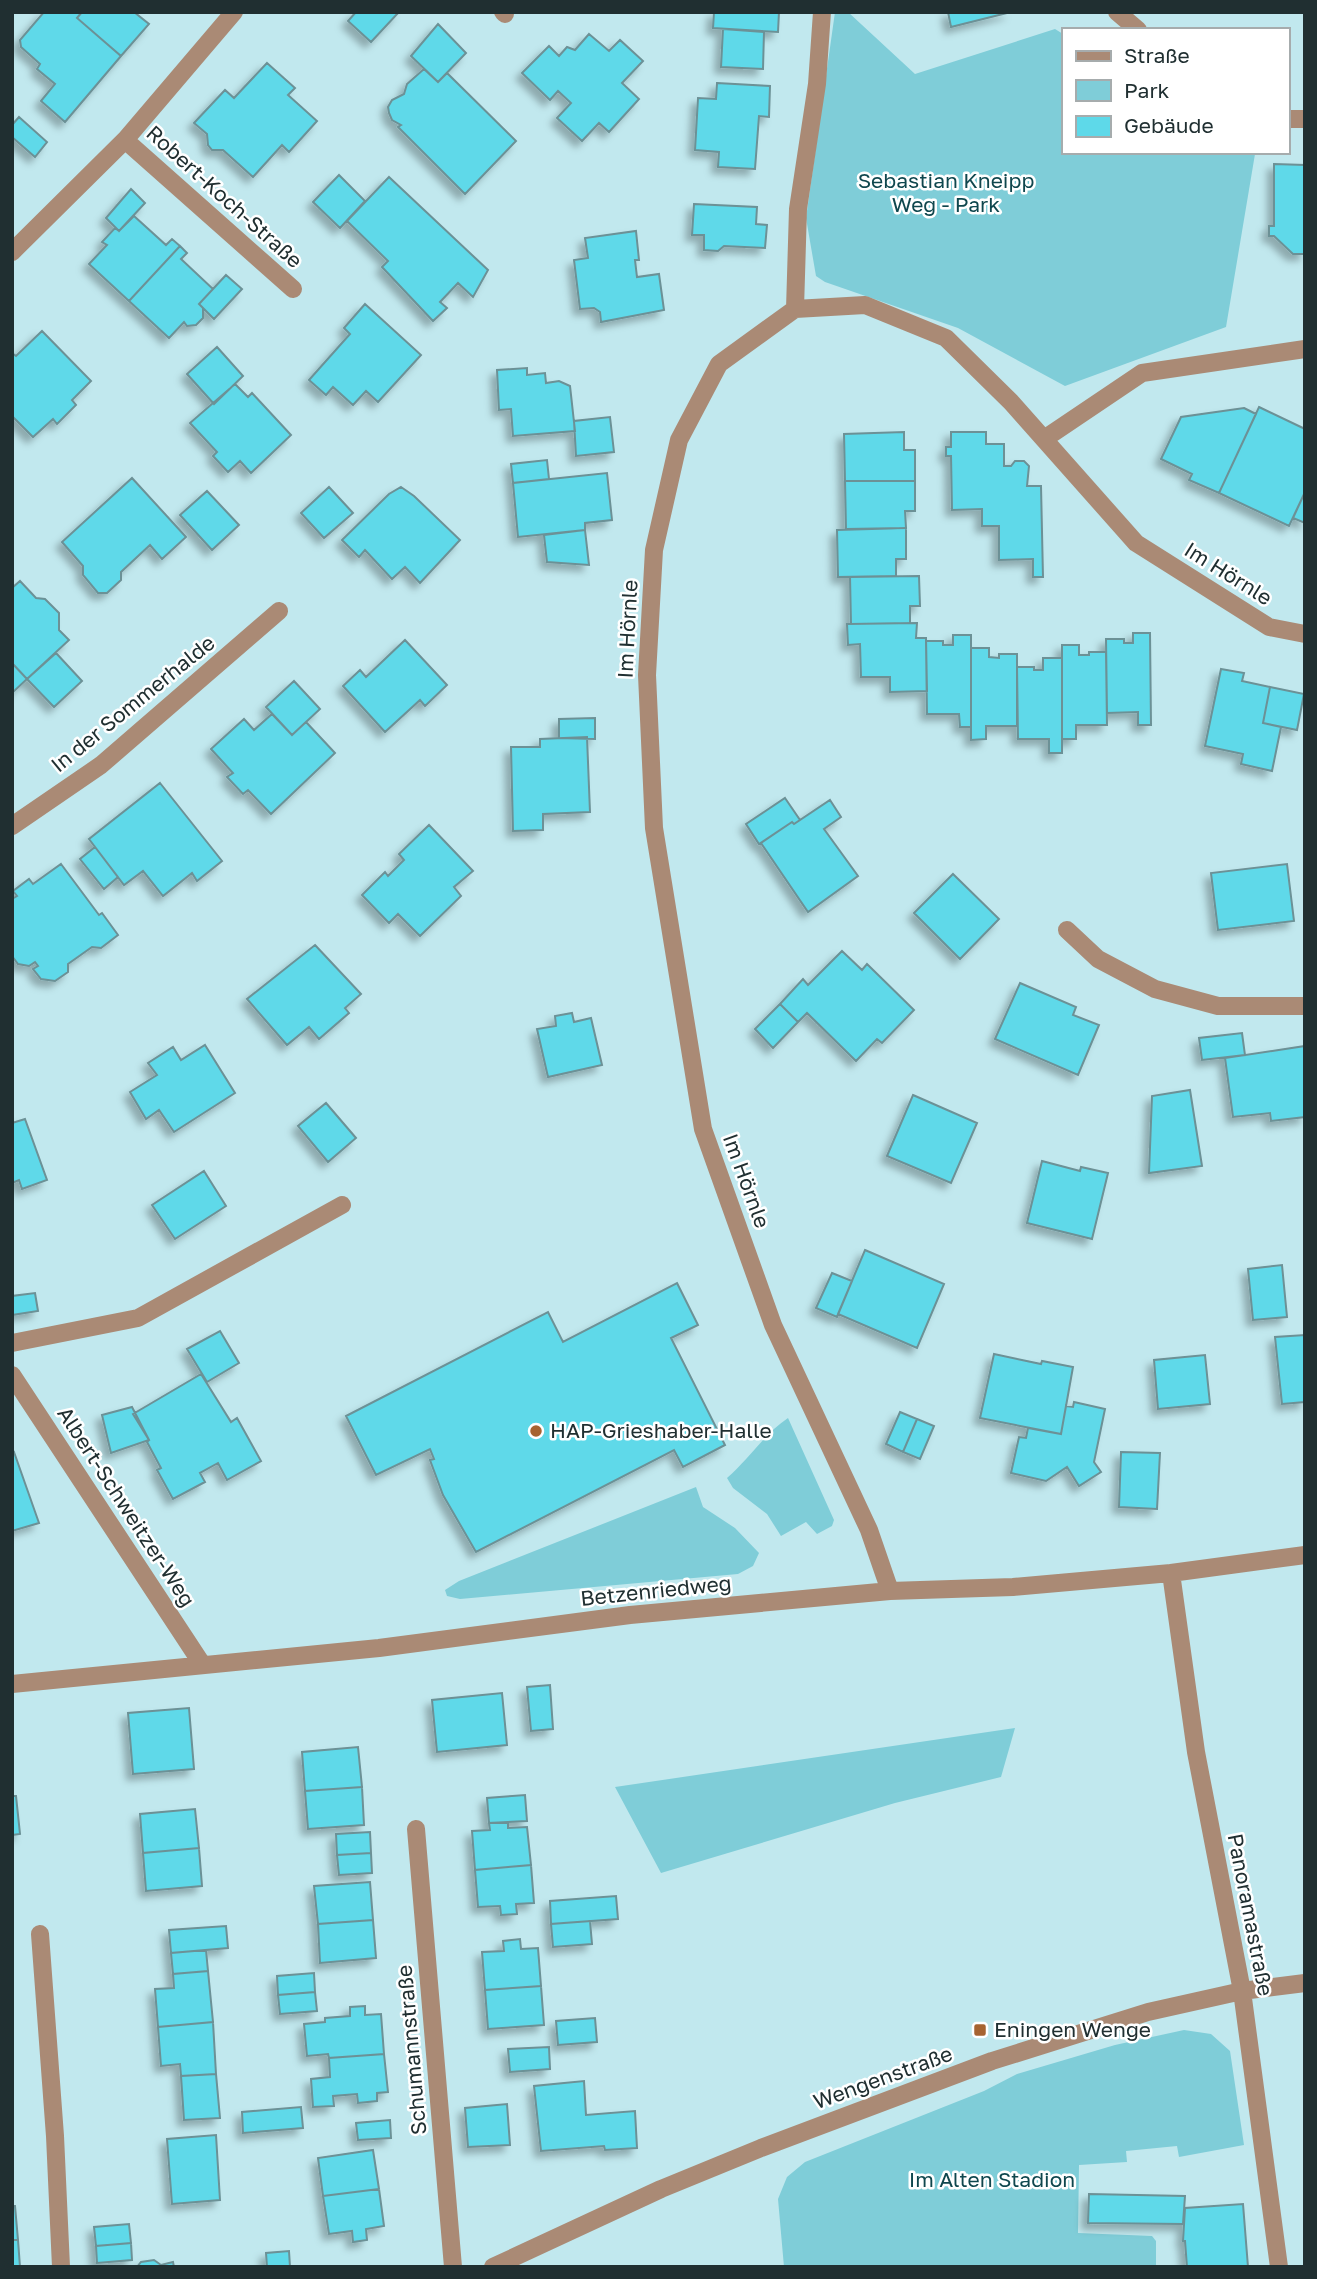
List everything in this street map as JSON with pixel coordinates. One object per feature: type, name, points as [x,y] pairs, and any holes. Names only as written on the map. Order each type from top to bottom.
[{"type":"street","name":"Robert-Koch-Straße","points":[[12,252],[125,140],[234,12]]},
{"type":"street","points":[[795,309],[797,209],[817,84],[822,12]]},
{"type":"street","points":[[1117,12],[1136,28]]},
{"type":"street","name":"Robert-Koch-Straße","points":[[125,140],[293,289]]},
{"type":"street","name":"Im Hörnle","points":[[890,1591],[869,1530],[773,1325],[703,1129],[654,828],[647,675],[654,550],[680,440],[719,364],[795,309],[865,305],[946,338],[1011,402],[1136,543],[1269,627],[1305,634]]},
{"type":"street","points":[[1044,439],[1142,373],[1305,349]]},
{"type":"street","name":"In der Sommerhalde","points":[[12,826],[101,765],[279,611]]},
{"type":"street","points":[[1067,930],[1098,959],[1155,989],[1218,1006],[1305,1006]]},
{"type":"street","points":[[12,1343],[138,1318],[342,1205]]},
{"type":"street","name":"Albert-Schweitzer-Weg","points":[[12,1375],[202,1664]]},
{"type":"street","name":"Betzenriedweg","points":[[12,1684],[379,1648],[630,1615],[890,1591],[1013,1587],[1171,1573],[1305,1556]]},
{"type":"street","name":"Panoramastraße","points":[[1171,1573],[1196,1752],[1242,1991],[1279,2267]]},
{"type":"street","name":"Schumannstraße","points":[[416,1829],[453,2267]]},
{"type":"street","points":[[40,1934],[55,2136],[61,2267]]},
{"type":"street","name":"Wengenstraße","points":[[493,2267],[668,2186],[761,2148],[992,2062],[1149,2012],[1242,1991],[1305,1983]]},
{"type":"green space","name":"Sebastian Kneipp Weg - Park","points":[[835,12],[848,12],[915,74],[1055,29],[1062,33],[1062,154],[1255,154],[1226,327],[1065,386],[958,328],[825,282],[816,276],[806,218]]},
{"type":"green space","points":[[788,1418],[834,1520],[832,1526],[817,1534],[806,1522],[781,1536],[767,1514],[733,1488],[727,1478],[771,1431]]},
{"type":"green space","points":[[696,1487],[703,1507],[735,1528],[759,1553],[753,1566],[738,1574],[460,1599],[447,1596],[445,1590],[459,1581]]},
{"type":"green space","points":[[1015,1728],[1001,1777],[895,1803],[661,1873],[615,1787]]},
{"type":"green space","name":"Im Alten Stadion","points":[[1184,2030],[1211,2034],[1230,2051],[1244,2145],[1179,2157],[1177,2146],[1126,2151],[1127,2162],[1079,2165],[1078,2233],[1152,2236],[1156,2241],[1156,2267],[784,2267],[778,2199],[787,2177],[805,2162],[984,2091],[1017,2074],[1115,2045]]},
{"type":"building","points":[[44,12],[82,12],[77,18],[121,56],[65,122],[41,101],[55,84],[37,69],[40,64],[21,47],[20,40]]},
{"type":"building","points":[[82,12],[134,12],[149,24],[121,56],[77,18]]},
{"type":"building","points":[[356,12],[399,12],[371,42],[348,21]]},
{"type":"building","points":[[714,12],[779,12],[778,32],[713,28]]},
{"type":"building","points":[[948,12],[1011,12],[951,27]]},
{"type":"building","points":[[438,24],[466,53],[438,82],[411,56]]},
{"type":"building","points":[[723,29],[764,32],[763,69],[721,67]]},
{"type":"building","points":[[589,34],[609,51],[620,40],[643,61],[622,83],[639,99],[609,132],[599,123],[582,141],[557,118],[571,103],[558,91],[550,100],[522,73],[549,46],[559,56],[567,47],[575,50]]},
{"type":"building","points":[[267,63],[295,88],[288,95],[317,121],[289,152],[282,145],[253,177],[223,150],[212,150],[208,145],[207,134],[194,123],[225,90],[234,98]]},
{"type":"building","points":[[424,69],[438,82],[447,73],[516,141],[465,194],[398,127],[401,125],[392,120],[389,113],[388,107],[392,100],[404,94],[407,84]]},
{"type":"building","points":[[717,83],[770,86],[769,117],[759,116],[755,169],[718,167],[719,152],[695,150],[698,98],[716,99]]},
{"type":"building","points":[[19,117],[47,142],[35,157],[12,137],[12,125]]},
{"type":"building","points":[[1274,164],[1305,165],[1305,254],[1293,254],[1274,236],[1269,236],[1269,226],[1274,226]]},
{"type":"building","points":[[339,175],[365,201],[340,228],[313,202]]},
{"type":"building","points":[[389,177],[488,270],[473,297],[458,283],[440,302],[447,308],[433,321],[382,267],[388,261],[347,221]]},
{"type":"building","points":[[131,189],[145,203],[119,231],[106,218]]},
{"type":"building","points":[[694,204],[757,207],[756,224],[767,225],[765,248],[724,246],[718,251],[704,250],[704,235],[692,235]]},
{"type":"building","points":[[134,216],[166,245],[172,239],[180,246],[129,301],[89,264],[107,245],[102,242],[115,228],[119,231]]},
{"type":"building","points":[[636,231],[639,260],[635,260],[637,277],[659,274],[664,310],[601,322],[600,312],[594,308],[580,309],[574,260],[588,258],[585,238]]},
{"type":"building","points":[[180,246],[187,253],[181,259],[213,289],[199,304],[203,308],[203,318],[196,325],[187,326],[184,322],[169,338],[129,301]]},
{"type":"building","points":[[226,275],[242,289],[214,319],[199,304]]},
{"type":"building","points":[[365,304],[421,355],[378,402],[366,391],[353,405],[333,387],[326,395],[309,380],[350,334],[344,328]]},
{"type":"building","points":[[42,331],[91,381],[72,400],[76,405],[57,424],[53,419],[33,437],[12,416],[12,353],[16,356]]},
{"type":"building","points":[[217,347],[243,376],[214,404],[187,374]]},
{"type":"building","points":[[527,368],[527,375],[545,373],[546,383],[559,381],[570,386],[575,431],[513,436],[511,409],[499,410],[497,370]]},
{"type":"building","points":[[235,384],[248,397],[252,393],[291,435],[251,473],[240,461],[228,472],[213,456],[217,452],[190,423]]},
{"type":"building","points":[[1259,407],[1305,429],[1305,492],[1289,526],[1219,493]]},
{"type":"building","points":[[1244,408],[1256,414],[1219,493],[1189,480],[1192,474],[1161,459],[1181,417]]},
{"type":"building","points":[[610,417],[614,452],[576,456],[574,421]]},
{"type":"building","points":[[904,432],[904,450],[915,450],[915,481],[845,481],[844,434]]},
{"type":"building","points":[[951,432],[986,432],[986,444],[1004,444],[1004,466],[1011,466],[1015,461],[1024,461],[1029,466],[1027,486],[1041,486],[1043,577],[1033,577],[1033,559],[999,560],[999,526],[982,526],[982,509],[952,510],[951,456],[946,456],[946,447],[951,447]]},
{"type":"building","points":[[547,460],[549,479],[513,483],[511,464]]},
{"type":"building","points":[[607,473],[612,520],[585,523],[585,530],[518,537],[513,483]]},
{"type":"building","points":[[132,478],[186,537],[162,559],[150,545],[121,572],[121,580],[107,593],[98,593],[83,575],[83,566],[62,542]]},
{"type":"building","points":[[845,481],[915,481],[915,511],[905,511],[906,528],[846,529]]},
{"type":"building","points":[[329,487],[353,513],[324,538],[301,513]]},
{"type":"building","points":[[401,487],[460,540],[420,583],[405,567],[392,579],[365,550],[359,557],[342,540],[389,494]]},
{"type":"building","points":[[207,491],[239,525],[212,550],[180,515]]},
{"type":"building","points":[[1305,492],[1305,523],[1293,518]]},
{"type":"building","points":[[906,528],[906,559],[896,559],[896,576],[838,577],[837,530]]},
{"type":"building","points":[[585,530],[589,565],[547,562],[544,535]]},
{"type":"building","points":[[919,576],[920,606],[910,606],[910,623],[851,624],[850,577]]},
{"type":"building","points":[[20,581],[36,598],[45,599],[59,613],[59,630],[69,640],[27,679],[12,663],[12,588]]},
{"type":"building","points":[[917,623],[916,638],[926,638],[927,691],[890,692],[890,677],[861,677],[860,644],[848,645],[847,624]]},
{"type":"building","points":[[1133,633],[1150,633],[1151,725],[1138,725],[1138,712],[1107,713],[1106,639],[1124,639],[1124,643],[1133,643]]},
{"type":"building","points":[[953,635],[971,635],[971,727],[960,727],[959,714],[927,714],[926,641],[943,641],[943,645],[953,645]]},
{"type":"building","points":[[405,640],[447,685],[425,706],[420,700],[385,732],[343,686],[360,670],[366,677]]},
{"type":"building","points":[[1062,645],[1079,645],[1079,655],[1106,652],[1107,725],[1076,725],[1076,739],[1062,739]]},
{"type":"building","points":[[971,648],[989,648],[989,657],[1017,654],[1017,726],[986,726],[986,739],[971,740]]},
{"type":"building","points":[[56,653],[82,681],[54,707],[27,679]]},
{"type":"building","points":[[1043,658],[1062,658],[1062,753],[1049,753],[1049,739],[1018,739],[1017,667],[1043,670]]},
{"type":"building","points":[[12,663],[27,679],[12,693]]},
{"type":"building","points":[[1221,669],[1244,673],[1242,681],[1270,687],[1263,723],[1281,727],[1272,771],[1241,764],[1243,754],[1205,746]]},
{"type":"building","points":[[294,681],[320,709],[292,735],[266,707]]},
{"type":"building","points":[[1270,687],[1304,694],[1297,730],[1263,723]]},
{"type":"building","points":[[272,714],[292,735],[306,722],[335,753],[271,814],[248,790],[243,794],[227,777],[233,773],[211,749],[244,719],[254,730]]},
{"type":"building","points":[[595,718],[595,739],[559,738],[559,719]]},
{"type":"building","points":[[587,737],[590,812],[543,814],[543,830],[513,831],[511,747],[540,747],[540,739]]},
{"type":"building","points":[[160,783],[222,861],[197,881],[192,873],[163,896],[143,871],[124,885],[89,839]]},
{"type":"building","points":[[785,798],[800,820],[794,824],[792,822],[759,844],[746,824]]},
{"type":"building","points":[[830,800],[841,817],[824,829],[858,876],[808,912],[761,843]]},
{"type":"building","points":[[429,825],[473,871],[454,887],[461,896],[420,936],[398,914],[389,923],[362,895],[385,872],[388,876],[404,860],[399,854]]},
{"type":"building","points":[[95,847],[118,877],[104,889],[80,859]]},
{"type":"building","points":[[61,864],[99,915],[102,913],[118,935],[101,948],[92,947],[68,964],[68,972],[55,981],[41,979],[33,969],[38,966],[35,962],[29,966],[18,964],[12,956],[12,899],[17,896],[13,891],[29,879],[33,884]]},
{"type":"building","points":[[1287,864],[1294,921],[1218,930],[1211,873]]},
{"type":"building","points":[[953,874],[999,919],[960,959],[914,913]]},
{"type":"building","points":[[315,945],[361,994],[345,1008],[349,1013],[319,1039],[309,1027],[287,1045],[247,999]]},
{"type":"building","points":[[842,951],[862,970],[867,964],[914,1010],[882,1043],[877,1039],[856,1061],[807,1013],[798,1022],[780,1004],[803,979],[808,985]]},
{"type":"building","points":[[1020,983],[1076,1007],[1073,1015],[1099,1025],[1078,1075],[995,1039]]},
{"type":"building","points":[[780,1004],[798,1022],[773,1048],[755,1029]]},
{"type":"building","points":[[572,1013],[574,1022],[591,1018],[602,1065],[548,1077],[537,1029],[556,1026],[555,1016]]},
{"type":"building","points":[[1242,1033],[1245,1055],[1202,1060],[1199,1038]]},
{"type":"building","points":[[205,1045],[235,1093],[174,1132],[159,1110],[146,1119],[130,1092],[157,1075],[148,1063],[173,1047],[181,1060]]},
{"type":"building","points":[[1305,1046],[1305,1117],[1271,1121],[1270,1113],[1233,1117],[1225,1058]]},
{"type":"building","points":[[1190,1090],[1202,1166],[1149,1173],[1152,1096]]},
{"type":"building","points":[[913,1095],[977,1123],[951,1183],[887,1156]]},
{"type":"building","points":[[326,1103],[356,1138],[328,1162],[298,1126]]},
{"type":"building","points":[[25,1119],[47,1180],[22,1189],[19,1180],[12,1183],[12,1123]]},
{"type":"building","points":[[1042,1161],[1080,1171],[1081,1167],[1108,1173],[1092,1239],[1027,1223]]},
{"type":"building","points":[[204,1171],[226,1206],[175,1239],[152,1205]]},
{"type":"building","points":[[865,1250],[944,1284],[917,1348],[838,1314]]},
{"type":"building","points":[[1282,1265],[1287,1317],[1253,1320],[1248,1269]]},
{"type":"building","points":[[832,1273],[852,1281],[837,1317],[816,1308]]},
{"type":"building","name":"HAP-Grieshaber-Halle","points":[[677,1283],[698,1325],[671,1338],[725,1445],[683,1467],[674,1450],[476,1552],[443,1495],[430,1460],[434,1459],[430,1449],[376,1475],[346,1416],[548,1312],[563,1342]]},
{"type":"building","points":[[35,1293],[38,1311],[12,1315],[12,1296]]},
{"type":"building","points":[[220,1331],[239,1363],[207,1382],[187,1349]]},
{"type":"building","points":[[1305,1335],[1305,1402],[1282,1404],[1275,1337]]},
{"type":"building","points":[[994,1354],[1041,1364],[1042,1361],[1073,1367],[1061,1434],[980,1418]]},
{"type":"building","points":[[1205,1355],[1210,1404],[1158,1409],[1154,1360]]},
{"type":"building","points":[[201,1374],[231,1422],[237,1418],[261,1461],[227,1480],[218,1463],[200,1473],[205,1482],[173,1499],[157,1470],[161,1468],[147,1442],[149,1440],[133,1414]]},
{"type":"building","points":[[1074,1402],[1105,1409],[1094,1462],[1101,1472],[1079,1486],[1067,1467],[1046,1481],[1011,1473],[1019,1437],[1026,1438],[1028,1428],[1061,1434],[1066,1406],[1073,1407]]},
{"type":"building","points":[[132,1407],[149,1440],[111,1453],[102,1415]]},
{"type":"building","points":[[900,1412],[917,1419],[903,1452],[886,1444]]},
{"type":"building","points":[[917,1419],[934,1426],[920,1459],[903,1452]]},
{"type":"building","points":[[14,1452],[39,1523],[12,1531],[12,1453]]},
{"type":"building","points":[[1121,1452],[1160,1453],[1157,1509],[1119,1507]]},
{"type":"building","points":[[550,1685],[553,1729],[531,1731],[527,1687]]},
{"type":"building","points":[[502,1693],[507,1745],[437,1752],[432,1700]]},
{"type":"building","points":[[189,1708],[194,1769],[133,1774],[128,1713]]},
{"type":"building","points":[[358,1747],[362,1787],[305,1791],[302,1752]]},
{"type":"building","points":[[362,1787],[364,1825],[308,1829],[305,1791]]},
{"type":"building","points":[[525,1795],[527,1821],[489,1823],[487,1798]]},
{"type":"building","points":[[12,1796],[16,1796],[20,1834],[12,1835]]},
{"type":"building","points":[[195,1809],[199,1848],[143,1853],[140,1814]]},
{"type":"building","points":[[508,1822],[508,1828],[527,1827],[531,1865],[475,1870],[472,1831],[490,1830],[489,1823]]},
{"type":"building","points":[[370,1832],[371,1853],[337,1855],[336,1834]]},
{"type":"building","points":[[199,1848],[202,1886],[146,1891],[143,1853]]},
{"type":"building","points":[[371,1853],[372,1873],[339,1875],[337,1855]]},
{"type":"building","points":[[531,1865],[534,1903],[516,1904],[517,1914],[501,1915],[500,1906],[478,1907],[475,1870]]},
{"type":"building","points":[[370,1882],[373,1920],[318,1924],[314,1886]]},
{"type":"building","points":[[616,1896],[618,1919],[551,1924],[550,1901]]},
{"type":"building","points":[[373,1920],[376,1958],[320,1963],[318,1924]]},
{"type":"building","points":[[590,1921],[592,1944],[553,1947],[551,1924]]},
{"type":"building","points":[[226,1926],[228,1948],[171,1953],[169,1930]]},
{"type":"building","points":[[520,1939],[521,1949],[538,1948],[541,1986],[485,1990],[482,1952],[504,1951],[503,1941]]},
{"type":"building","points":[[206,1950],[208,1971],[173,1974],[171,1953]]},
{"type":"building","points":[[208,1971],[213,2022],[158,2027],[155,1989],[174,1988],[173,1974]]},
{"type":"building","points":[[314,1973],[315,1992],[278,1995],[277,1976]]},
{"type":"building","points":[[541,1986],[544,2025],[488,2029],[485,1990]]},
{"type":"building","points":[[315,1992],[317,2011],[280,2014],[278,1995]]},
{"type":"building","points":[[365,2006],[365,2015],[381,2014],[384,2054],[329,2058],[328,2054],[307,2056],[304,2024],[325,2022],[325,2018],[350,2016],[350,2007]]},
{"type":"building","points":[[595,2018],[597,2042],[558,2045],[556,2021]]},
{"type":"building","points":[[213,2022],[216,2074],[181,2076],[180,2064],[161,2066],[158,2027]]},
{"type":"building","points":[[549,2047],[550,2069],[510,2072],[508,2049]]},
{"type":"building","points":[[384,2054],[388,2092],[377,2093],[377,2101],[358,2103],[357,2094],[333,2096],[334,2106],[313,2107],[311,2079],[330,2077],[329,2058]]},
{"type":"building","points":[[216,2074],[220,2118],[184,2120],[181,2076]]},
{"type":"building","points":[[584,2081],[586,2115],[635,2111],[637,2148],[605,2150],[604,2146],[541,2151],[534,2086]]},
{"type":"building","points":[[507,2104],[510,2145],[468,2147],[465,2108]]},
{"type":"building","points":[[301,2107],[303,2128],[243,2133],[242,2112]]},
{"type":"building","points":[[390,2120],[391,2138],[358,2140],[356,2123]]},
{"type":"building","points":[[216,2135],[220,2200],[172,2204],[167,2139]]},
{"type":"building","points":[[373,2150],[379,2189],[323,2196],[318,2158]]},
{"type":"building","points":[[379,2189],[384,2226],[366,2229],[367,2240],[353,2242],[352,2231],[329,2234],[323,2196]]},
{"type":"building","points":[[1089,2194],[1185,2196],[1183,2224],[1088,2223]]},
{"type":"building","points":[[1243,2204],[1248,2267],[1187,2267],[1183,2241],[1185,2208]]},
{"type":"building","points":[[12,2206],[15,2206],[18,2240],[12,2240]]},
{"type":"building","points":[[129,2224],[131,2243],[96,2246],[94,2227]]},
{"type":"building","points":[[12,2240],[18,2240],[20,2267],[12,2267]]},
{"type":"building","points":[[131,2243],[132,2260],[97,2263],[96,2246]]},
{"type":"building","points":[[289,2251],[290,2267],[267,2267],[266,2253]]},
{"type":"building","points":[[154,2260],[161,2265],[173,2262],[174,2267],[137,2267],[141,2262]]},
{"type":"place","name":"HAP-Grieshaber-Halle","points":[[536,1431]]},
{"type":"place","name":"Eningen Wenge","points":[[980,2030]]}]
